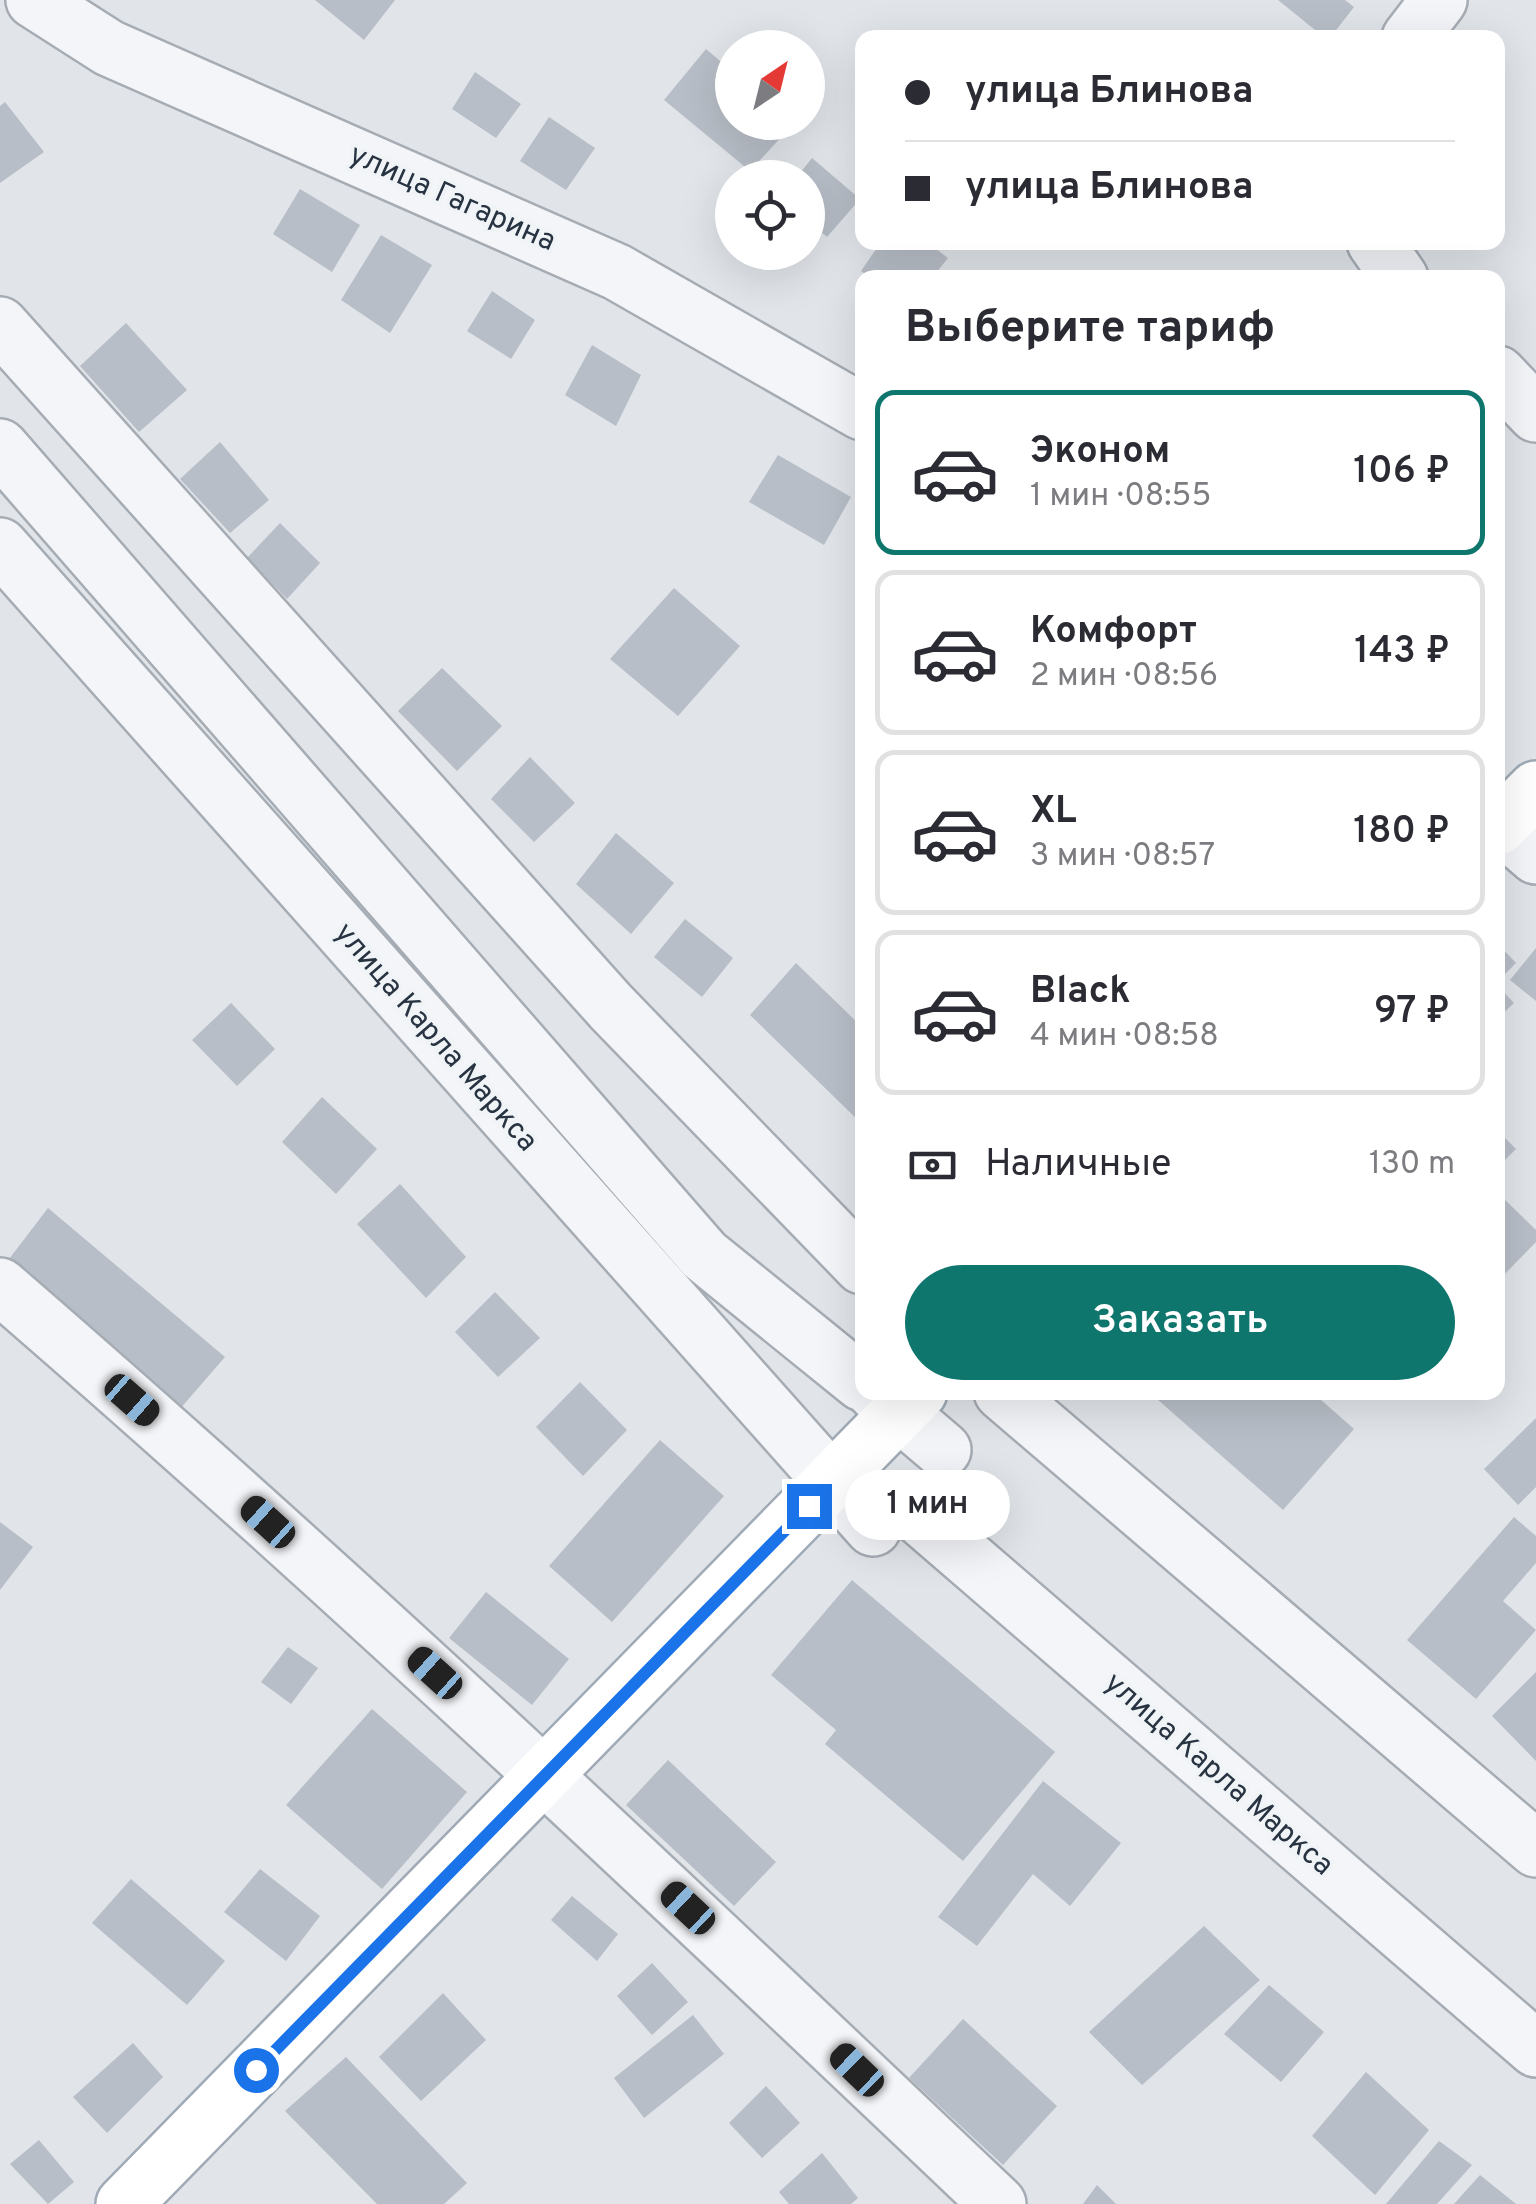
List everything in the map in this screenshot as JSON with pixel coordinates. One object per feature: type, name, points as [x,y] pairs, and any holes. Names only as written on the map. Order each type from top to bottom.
[{"type":"main road","points":[[124,2204],[830,1485],[886,1400]]},
{"type":"street","name":"улица Гагарина","points":[[34,0],[109,48],[617,272],[855,408]]},
{"type":"street","points":[[1416,30],[1439,0]]},
{"type":"street","points":[[0,325],[610,1008],[855,1259]]},
{"type":"street","points":[[1505,381],[1536,414]]},
{"type":"street","points":[[0,446],[704,1256],[855,1369]]},
{"type":"street","name":"улица Карла Маркса","points":[[0,546],[830,1485],[886,1514],[1536,2049]]},
{"type":"street","points":[[0,1286],[185,1446],[546,1774],[998,2204]]},
{"type":"street","points":[[894,1400],[943,1450]]},
{"type":"street","points":[[1011,1400],[1536,1848]]},
{"type":"building","points":[[315,0],[395,0],[364,40]]},
{"type":"building","points":[[1278,0],[1345,0],[1354,7],[1336,30],[1315,30]]},
{"type":"building","points":[[706,49],[715,57],[715,140],[778,140],[760,160],[737,160],[664,100]]},
{"type":"building","points":[[475,72],[521,104],[496,138],[452,109]]},
{"type":"building","points":[[5,102],[44,152],[0,183],[0,106]]},
{"type":"building","points":[[549,117],[595,148],[566,190],[520,161]]},
{"type":"building","points":[[825,169],[855,195],[855,205],[827,237]]},
{"type":"building","points":[[300,189],[360,225],[332,272],[273,234]]},
{"type":"building","points":[[381,235],[432,265],[390,333],[341,300]]},
{"type":"building","points":[[875,250],[938,250],[948,258],[938,270],[862,270]]},
{"type":"building","points":[[492,291],[535,320],[511,359],[467,331]]},
{"type":"building","points":[[126,323],[187,390],[139,432],[80,366]]},
{"type":"building","points":[[592,345],[641,375],[616,426],[565,395]]},
{"type":"building","points":[[220,442],[269,500],[230,533],[180,479]]},
{"type":"building","points":[[778,455],[851,497],[824,545],[749,502]]},
{"type":"building","points":[[280,523],[320,563],[287,599],[247,558]]},
{"type":"building","points":[[674,588],[740,646],[678,716],[610,659]]},
{"type":"building","points":[[442,668],[502,726],[457,771],[398,711]]},
{"type":"building","points":[[530,757],[575,803],[534,842],[491,799]]},
{"type":"building","points":[[616,833],[674,883],[631,934],[576,884]]},
{"type":"building","points":[[685,919],[733,958],[702,997],[654,957]]},
{"type":"building","points":[[1536,948],[1536,1001],[1510,980]]},
{"type":"building","points":[[1505,951],[1516,963],[1505,974]]},
{"type":"building","points":[[796,963],[855,1020],[855,1117],[750,1015]]},
{"type":"building","points":[[1505,993],[1514,1003],[1505,1011]]},
{"type":"building","points":[[231,1003],[275,1049],[237,1086],[192,1040]]},
{"type":"building","points":[[322,1097],[377,1149],[336,1194],[282,1142]]},
{"type":"building","points":[[1505,1138],[1516,1149],[1505,1160]]},
{"type":"building","points":[[400,1184],[466,1257],[426,1298],[357,1224]]},
{"type":"building","points":[[1505,1200],[1536,1230],[1536,1242],[1505,1274]]},
{"type":"building","points":[[48,1208],[225,1357],[179,1410],[6,1263]]},
{"type":"building","points":[[495,1292],[540,1338],[498,1377],[455,1332]]},
{"type":"building","points":[[580,1382],[627,1430],[583,1476],[536,1427]]},
{"type":"building","points":[[1158,1400],[1321,1400],[1354,1429],[1283,1510]]},
{"type":"building","points":[[1536,1418],[1536,1487],[1518,1505],[1484,1469]]},
{"type":"building","points":[[660,1440],[724,1496],[612,1622],[549,1566]]},
{"type":"building","points":[[1514,1517],[1536,1536],[1536,1563],[1503,1601],[1536,1630],[1476,1699],[1407,1640]]},
{"type":"building","points":[[0,1522],[33,1547],[0,1590]]},
{"type":"building","points":[[852,1580],[1055,1752],[963,1861],[825,1744],[836,1730],[771,1675]]},
{"type":"building","points":[[486,1592],[569,1659],[532,1705],[449,1638]]},
{"type":"building","points":[[288,1647],[318,1668],[291,1704],[261,1682]]},
{"type":"building","points":[[1536,1672],[1536,1761],[1492,1716]]},
{"type":"building","points":[[372,1709],[467,1792],[382,1889],[286,1805]]},
{"type":"building","points":[[668,1760],[776,1862],[734,1906],[626,1805]]},
{"type":"building","points":[[1043,1781],[1121,1843],[1070,1906],[1033,1874],[977,1946],[938,1917]]},
{"type":"building","points":[[260,1869],[320,1916],[286,1961],[224,1912]]},
{"type":"building","points":[[131,1879],[225,1961],[187,2005],[92,1923]]},
{"type":"building","points":[[572,1896],[618,1934],[597,1961],[551,1920]]},
{"type":"building","points":[[1204,1926],[1260,1980],[1142,2085],[1089,2032]]},
{"type":"building","points":[[652,1963],[688,2002],[652,2035],[617,1996]]},
{"type":"building","points":[[1269,1985],[1324,2032],[1281,2082],[1224,2034]]},
{"type":"building","points":[[443,1993],[486,2040],[421,2101],[379,2057]]},
{"type":"building","points":[[693,2015],[724,2054],[644,2118],[614,2078]]},
{"type":"building","points":[[963,2019],[1057,2106],[1003,2165],[909,2078]]},
{"type":"building","points":[[133,2043],[163,2077],[107,2133],[73,2097]]},
{"type":"building","points":[[346,2057],[467,2183],[444,2204],[377,2204],[285,2111]]},
{"type":"building","points":[[1366,2072],[1429,2130],[1375,2195],[1312,2136]]},
{"type":"building","points":[[766,2086],[800,2123],[762,2158],[729,2123]]},
{"type":"building","points":[[39,2140],[74,2182],[48,2204],[10,2164]]},
{"type":"building","points":[[1439,2141],[1472,2165],[1437,2204],[1386,2204]]},
{"type":"building","points":[[822,2153],[858,2198],[851,2204],[789,2204],[779,2192]]},
{"type":"building","points":[[1480,2175],[1516,2204],[1454,2204]]},
{"type":"building","points":[[1097,2185],[1116,2204],[1083,2204]]},
{"type":"route","points":[[256,2070],[809,1506]]}]
